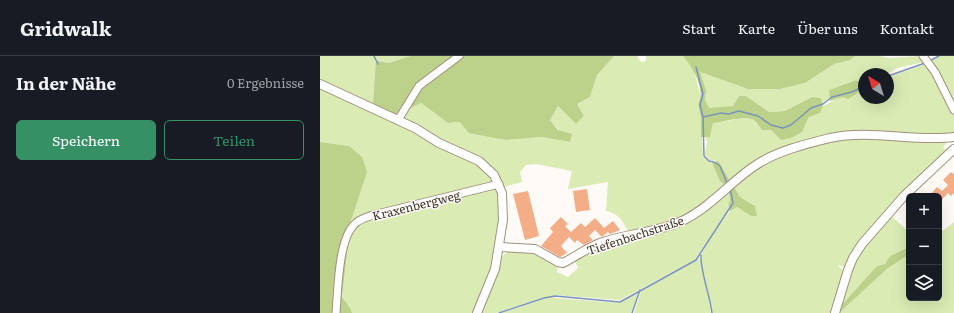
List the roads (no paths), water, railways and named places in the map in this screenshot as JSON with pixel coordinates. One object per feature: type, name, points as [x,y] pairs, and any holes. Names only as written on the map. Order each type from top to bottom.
[{"type":"street","points":[[398,120],[418,86],[459,56]]},
{"type":"street","points":[[923,56],[935,72],[954,110]]},
{"type":"street","points":[[320,84],[415,128],[439,144],[479,161],[488,168],[499,184],[502,193],[503,220],[499,247],[490,285],[477,313]]},
{"type":"street","name":"Tiefenbachstraße","points":[[499,247],[535,249],[558,262],[563,263],[599,244],[654,231],[684,220],[708,204],[757,165],[792,150],[841,137],[924,139],[954,137]]},
{"type":"street","points":[[835,313],[852,258],[862,244],[904,196],[954,149]]},
{"type":"street","name":"Kraxenbergweg","points":[[336,313],[346,235],[355,223],[373,215],[499,184]]},
{"type":"waterway","points":[[374,56],[378,64]]},
{"type":"waterway","points":[[931,60],[939,56]]},
{"type":"waterway","points":[[894,74],[925,63]]},
{"type":"waterway","points":[[696,67],[703,94],[700,105],[703,117],[704,156],[709,161],[720,166],[727,183]]},
{"type":"waterway","points":[[703,117],[721,113],[729,114],[739,111],[758,116],[771,125],[783,128],[791,125],[811,108],[823,104],[832,97],[858,89]]},
{"type":"waterway","points":[[499,313],[544,298],[555,296],[620,302],[696,260],[733,203],[730,188]]},
{"type":"waterway","points":[[701,255],[702,268],[712,313]]},
{"type":"waterway","points":[[632,313],[640,290]]}]
